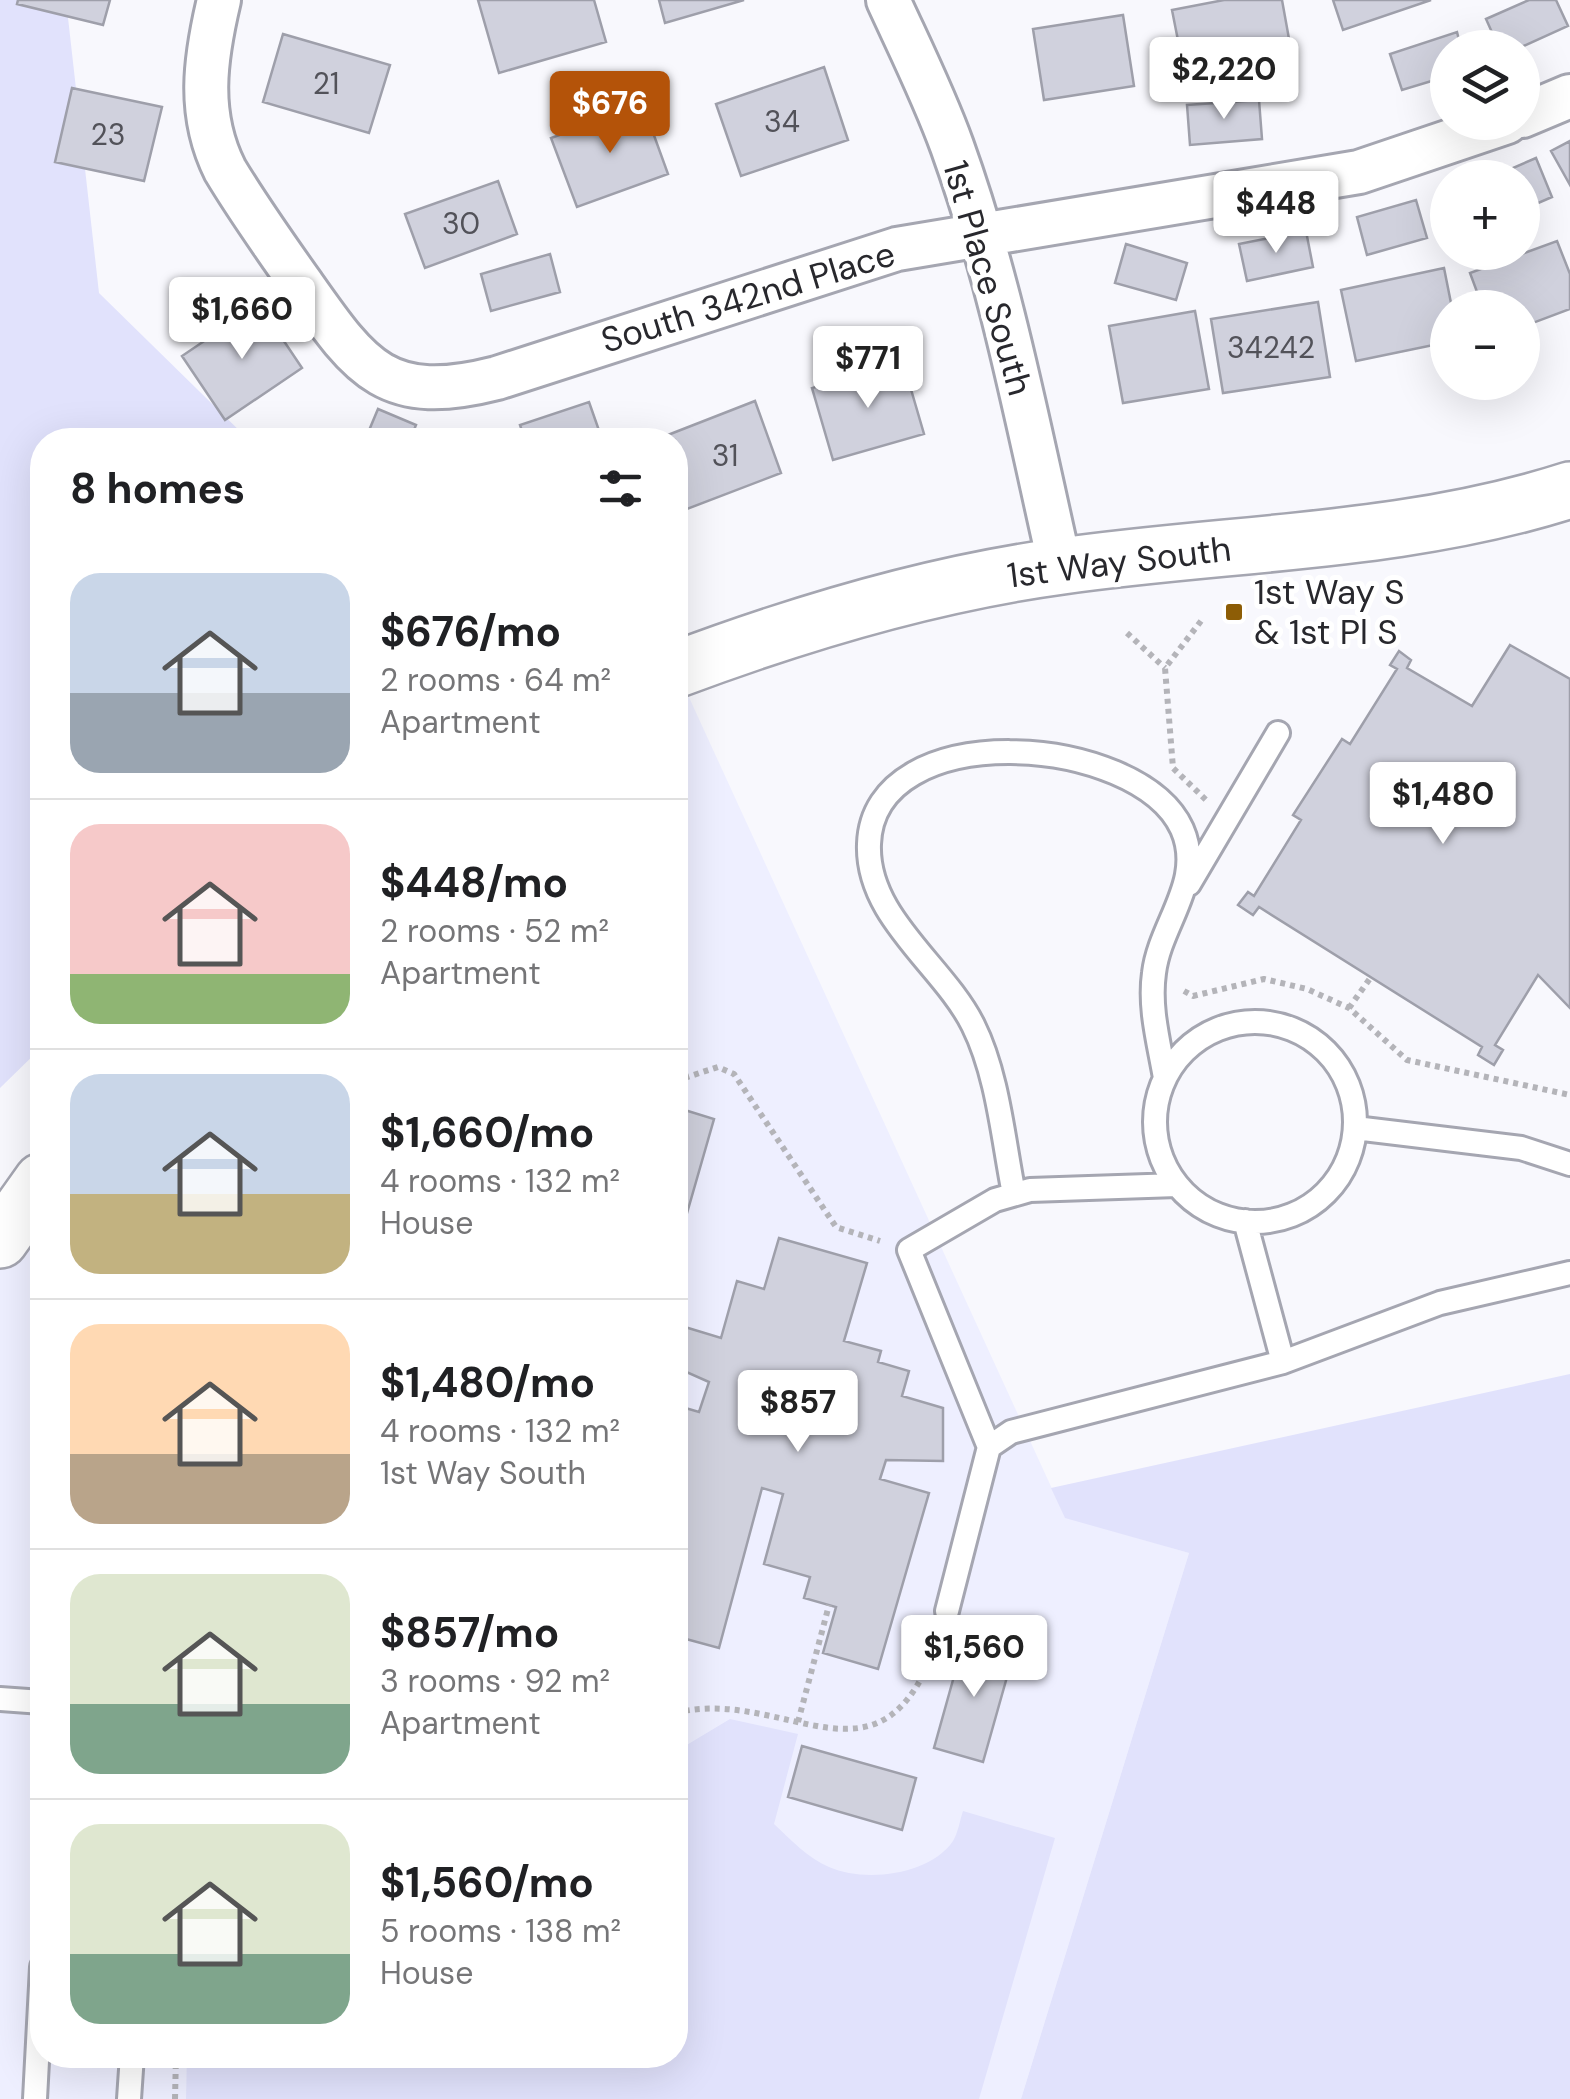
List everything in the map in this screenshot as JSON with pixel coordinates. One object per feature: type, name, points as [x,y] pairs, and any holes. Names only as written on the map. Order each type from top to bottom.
[{"type":"main road","name":"1st Way South","points":[[688,665],[780,631],[911,594],[1060,566],[1395,529],[1474,516],[1570,490]]},
{"type":"main road","points":[[0,1240],[30,1198]]},
{"type":"street","name":"South 342nd Place","points":[[220,0],[207,58],[207,117],[212,145],[246,206],[348,350],[386,377],[430,388],[497,378],[897,249],[1359,172],[1454,140]]},
{"type":"street","name":"1st Place South","points":[[888,0],[952,145],[981,234],[1006,326],[1060,566]]},
{"type":"street","points":[[1540,108],[1570,96]]},
{"type":"lane","points":[[1165,1078],[1152,987],[1158,952],[1184,892],[1278,733]]},
{"type":"lane","points":[[1014,1194],[992,1084],[973,1026],[884,904],[872,875],[870,829],[882,796],[914,773],[964,757],[1044,755],[1096,765],[1140,783],[1173,812],[1188,850],[1184,892]]},
{"type":"lane","points":[[1261,1023],[1290,1028],[1330,1056],[1344,1076],[1355,1128],[1340,1176],[1313,1204],[1272,1222],[1245,1221],[1197,1203],[1177,1185],[1156,1140],[1154,1117],[1165,1078],[1188,1047],[1228,1026],[1261,1023]]},
{"type":"lane","points":[[1355,1128],[1521,1148],[1570,1164]]},
{"type":"lane","points":[[948,1611],[989,1446],[910,1250],[1014,1194],[1052,1186],[1177,1185]]},
{"type":"lane","points":[[1245,1221],[1282,1362]]},
{"type":"lane","points":[[989,1446],[1035,1423],[1282,1362],[1440,1302],[1570,1273]]},
{"type":"lane","points":[[0,1699],[30,1701]]},
{"type":"lane","points":[[35,2099],[37,2068]]},
{"type":"lane","points":[[130,2099],[131,2068]]},
{"type":"path","points":[[1201,620],[1165,668],[1172,768],[1201,790],[1222,828]]},
{"type":"path","points":[[1127,633],[1165,668]]},
{"type":"path","points":[[1349,1008],[1370,977]]},
{"type":"path","points":[[1178,986],[1193,996],[1264,979],[1307,988],[1349,1008],[1407,1060],[1570,1095]]},
{"type":"path","points":[[688,1077],[718,1067],[734,1074],[836,1227],[910,1250]]},
{"type":"path","points":[[798,1722],[829,1605]]},
{"type":"path","points":[[688,1712],[730,1708],[839,1732],[857,1730],[891,1715],[905,1703],[927,1667],[948,1611]]},
{"type":"path","points":[[175,2099],[176,2068]]},
{"type":"shaded area","points":[[0,0],[66,0],[99,293],[237,428],[30,428],[30,1059],[0,1088]]},
{"type":"shaded area","points":[[688,695],[1065,1517],[1189,1553],[1021,2099],[0,2099],[0,1240],[30,1198],[30,2068],[688,2068]]},
{"type":"shaded area","points":[[1570,1374],[1570,2099],[1021,2099],[1189,1553],[1065,1518],[1051,1488]]},
{"type":"shaded area","points":[[730,1719],[798,1734],[774,1824],[807,1854],[844,1872],[896,1873],[929,1862],[953,1841],[963,1811],[1055,1838],[979,2099],[186,2099],[187,2068],[688,2068],[688,1744]]},
{"type":"building","points":[[18,0],[110,0],[103,25],[17,4]]},
{"type":"building","points":[[478,0],[594,0],[606,42],[499,73]]},
{"type":"building","points":[[659,0],[744,0],[665,23]]},
{"type":"building","points":[[1224,0],[1282,0],[1293,61],[1186,81],[1172,10]]},
{"type":"building","points":[[1333,0],[1431,0],[1343,30]]},
{"type":"building","points":[[1529,0],[1556,0],[1568,26],[1540,39],[1540,30],[1491,30],[1486,19]]},
{"type":"building","points":[[1123,15],[1134,86],[1044,100],[1033,29]]},
{"type":"building","points":[[283,34],[390,65],[369,133],[263,102]]},
{"type":"building","points":[[1430,41],[1430,81],[1402,90],[1390,54]]},
{"type":"building","points":[[824,67],[848,140],[741,176],[716,104]]},
{"type":"building","points":[[72,88],[162,107],[144,181],[55,162]]},
{"type":"building","points":[[1259,100],[1262,139],[1190,145],[1187,105]]},
{"type":"building","points":[[643,105],[668,174],[577,207],[551,138]]},
{"type":"building","points":[[1570,141],[1570,185],[1551,151]]},
{"type":"building","points":[[1540,168],[1552,197],[1540,202]]},
{"type":"building","points":[[498,181],[517,234],[425,268],[405,214]]},
{"type":"building","points":[[1416,200],[1427,238],[1367,255],[1357,217]]},
{"type":"building","points":[[1306,231],[1313,267],[1247,281],[1239,244]]},
{"type":"building","points":[[1557,241],[1570,274],[1570,309],[1540,320],[1540,290],[1476,290],[1470,273],[1478,270],[1540,270],[1540,247]]},
{"type":"building","points":[[1126,244],[1187,263],[1176,300],[1115,283]]},
{"type":"building","points":[[550,254],[560,292],[491,311],[481,274]]},
{"type":"building","points":[[1444,270],[1448,290],[1430,290],[1430,346],[1356,361],[1341,290]]},
{"type":"building","points":[[1318,302],[1330,377],[1223,393],[1211,319]]},
{"type":"building","points":[[259,304],[302,368],[225,420],[182,356]]},
{"type":"building","points":[[1195,311],[1209,389],[1123,403],[1109,326]]},
{"type":"building","points":[[903,362],[924,434],[833,460],[812,388]]},
{"type":"building","points":[[755,401],[781,473],[688,509],[686,428]]},
{"type":"building","points":[[589,402],[598,428],[521,428],[520,425]]},
{"type":"building","points":[[378,409],[416,425],[415,428],[370,428]]},
{"type":"building","points":[[1510,645],[1570,679],[1570,1008],[1538,975],[1495,1045],[1503,1050],[1494,1065],[1478,1055],[1482,1047],[1259,907],[1253,915],[1238,905],[1248,892],[1254,896],[1301,820],[1293,815],[1342,739],[1350,744],[1397,669],[1390,665],[1399,651],[1411,660],[1407,668],[1472,706]]},
{"type":"building","points":[[688,1111],[714,1119],[688,1210]]},
{"type":"building","points":[[779,1238],[867,1263],[844,1341],[881,1351],[878,1362],[909,1371],[902,1396],[943,1408],[943,1461],[886,1460],[880,1479],[929,1493],[878,1669],[823,1653],[836,1607],[804,1598],[810,1577],[764,1564],[783,1494],[762,1488],[719,1648],[688,1640],[688,1409],[699,1412],[709,1382],[688,1373],[688,1328],[721,1338],[737,1281],[764,1289]]},
{"type":"building","points":[[965,1637],[1014,1652],[983,1762],[934,1748]]},
{"type":"building","points":[[802,1746],[916,1778],[902,1830],[788,1797]]},
{"type":"place","name":"1st Way S & 1st Pl S","points":[[1234,612]]}]
